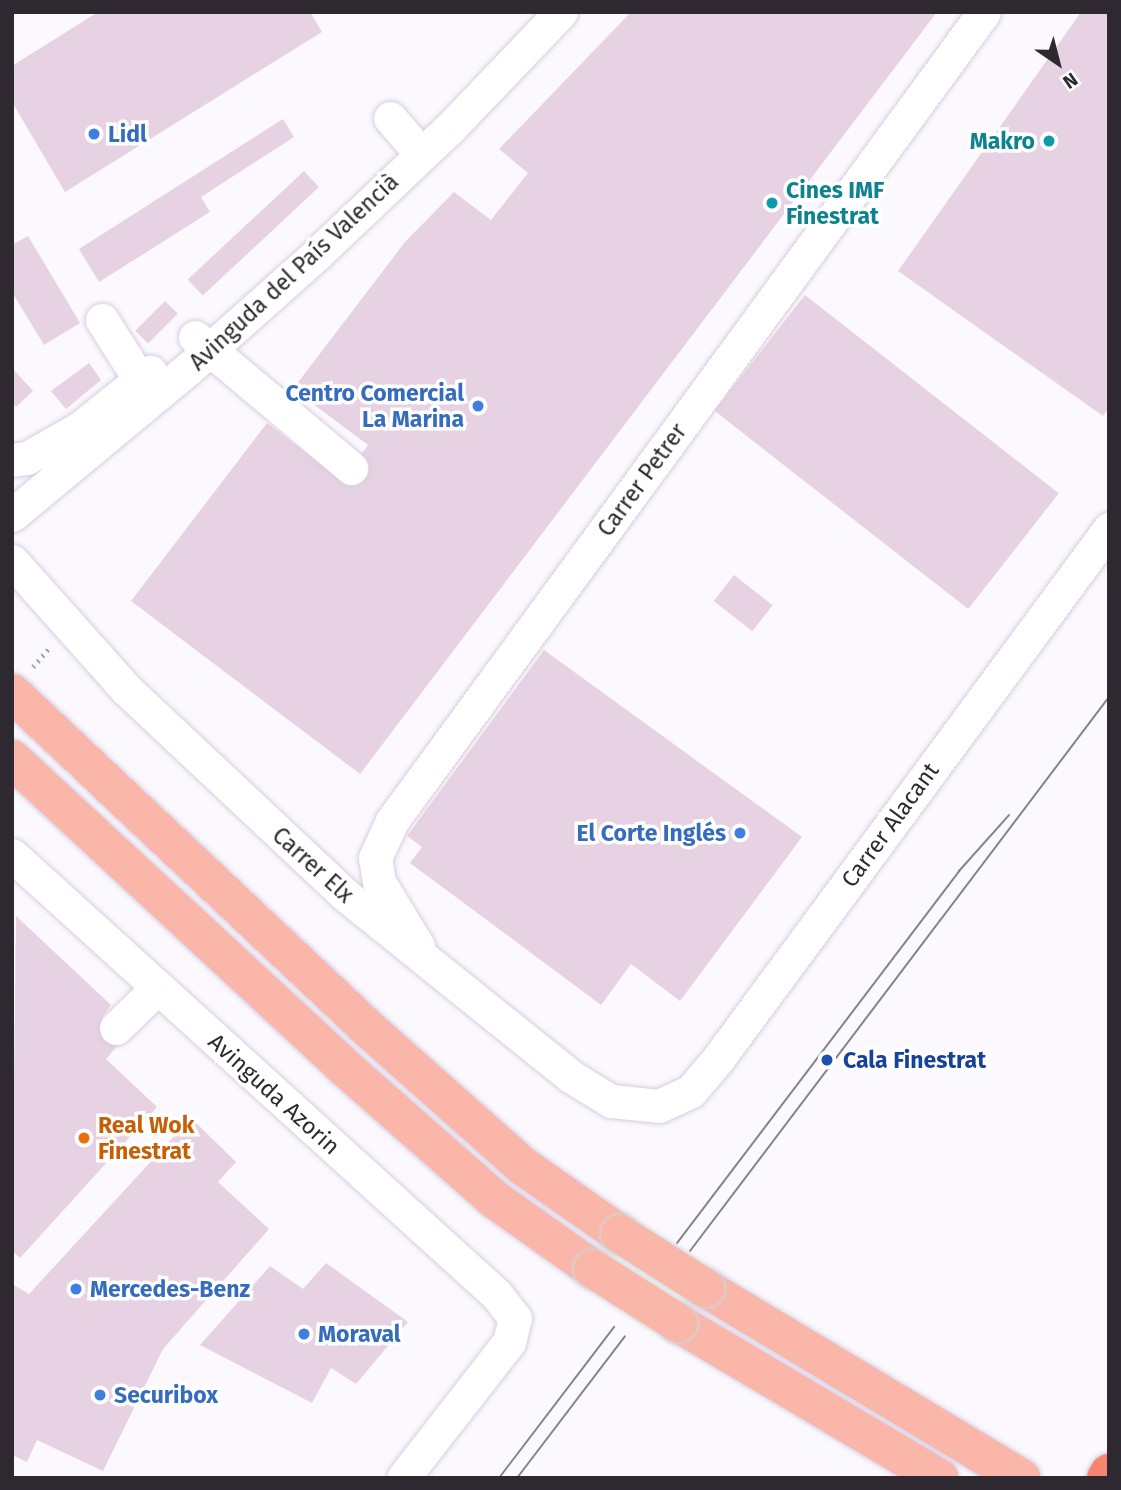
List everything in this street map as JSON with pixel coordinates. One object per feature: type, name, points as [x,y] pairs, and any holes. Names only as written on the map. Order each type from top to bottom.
[{"type":"main road","points":[[20,683],[403,1060],[524,1167],[705,1289],[1021,1478]]},
{"type":"main road","points":[[12,759],[341,1064],[494,1199],[593,1269],[678,1323],[939,1478]]},
{"type":"street","name":"Avinguda del País Valencià","points":[[12,460],[27,458],[80,428],[140,380],[201,343],[399,129],[530,12]]},
{"type":"street","name":"Avinguda del País Valencià","points":[[12,515],[201,343],[450,127],[561,12]]},
{"type":"street","name":"Carrer Petrer","points":[[426,960],[379,882],[375,858],[392,821],[984,12]]},
{"type":"street","points":[[102,320],[140,380]]},
{"type":"street","points":[[201,343],[351,468]]},
{"type":"street","name":"Carrer Alacant","points":[[659,1106],[691,1091],[718,1059],[1109,529]]},
{"type":"street","name":"Carrer Elx","points":[[12,561],[38,584],[68,625],[236,797],[426,960],[570,1076],[611,1101],[659,1106]]},
{"type":"street","name":"Avinguda Azorin","points":[[12,855],[496,1294],[515,1318],[509,1342],[403,1478]]},
{"type":"street","points":[[116,1028],[157,988]]},
{"type":"path","points":[[20,683],[68,625]]},
{"type":"building","name":"Lidl","points":[[98,12],[310,12],[322,32],[65,192],[12,102],[12,66]]},
{"type":"building","name":"Centro Comercial La Marina","points":[[631,12],[937,12],[360,774],[131,601],[267,423],[342,481],[368,445],[293,389],[405,242],[454,192],[491,220],[528,173],[499,149]]},
{"type":"building","name":"Makro","points":[[1081,12],[1109,12],[1109,408],[1103,416],[898,271]]},
{"type":"building","points":[[283,119],[294,137],[201,197],[210,212],[99,282],[79,249]]},
{"type":"building","points":[[304,171],[319,187],[203,296],[188,279]]},
{"type":"building","points":[[28,236],[80,323],[44,345],[12,292],[12,245]]},
{"type":"building","points":[[805,295],[1059,493],[968,609],[714,411]]},
{"type":"building","points":[[165,301],[178,314],[148,343],[135,331]]},
{"type":"building","points":[[89,363],[101,380],[66,409],[51,391]]},
{"type":"building","points":[[12,368],[33,391],[16,407],[12,402]]},
{"type":"building","points":[[734,575],[773,605],[752,631],[714,601]]},
{"type":"building","points":[[544,650],[802,837],[680,1001],[631,964],[601,1005],[410,863],[422,847],[407,836]]},
{"type":"building","points":[[16,916],[111,1005],[102,1018],[126,1036],[106,1059],[157,1107],[20,1258],[12,1251]]},
{"type":"building","points":[[191,1118],[236,1162],[218,1182],[269,1229],[163,1349],[103,1471],[37,1440],[27,1462],[12,1455],[12,1284],[29,1294]]},
{"type":"building","name":"Moraval","points":[[326,1263],[408,1322],[356,1384],[331,1368],[312,1403],[200,1345],[270,1266],[303,1289]]},
{"type":"tram line","points":[[690,1251],[1109,697]]},
{"type":"tram line","points":[[677,1243],[959,871],[1009,815]]},
{"type":"tram line","points":[[499,1478],[614,1327]]},
{"type":"tram line","points":[[517,1478],[625,1336]]},
{"type":"place","name":"Lidl","points":[[94,134]]},
{"type":"place","name":"Makro","points":[[1049,141]]},
{"type":"place","name":"Cines IMF Finestrat","points":[[772,203]]},
{"type":"place","name":"Centro Comercial La Marina","points":[[478,406]]},
{"type":"place","name":"El Corte Inglés","points":[[740,833]]},
{"type":"place","name":"Cala Finestrat","points":[[827,1060]]},
{"type":"place","name":"Real Wok Finestrat","points":[[84,1138]]},
{"type":"place","name":"Mercedes-Benz","points":[[76,1289]]},
{"type":"place","name":"Moraval","points":[[304,1334]]},
{"type":"place","name":"Securibox","points":[[100,1395]]}]
